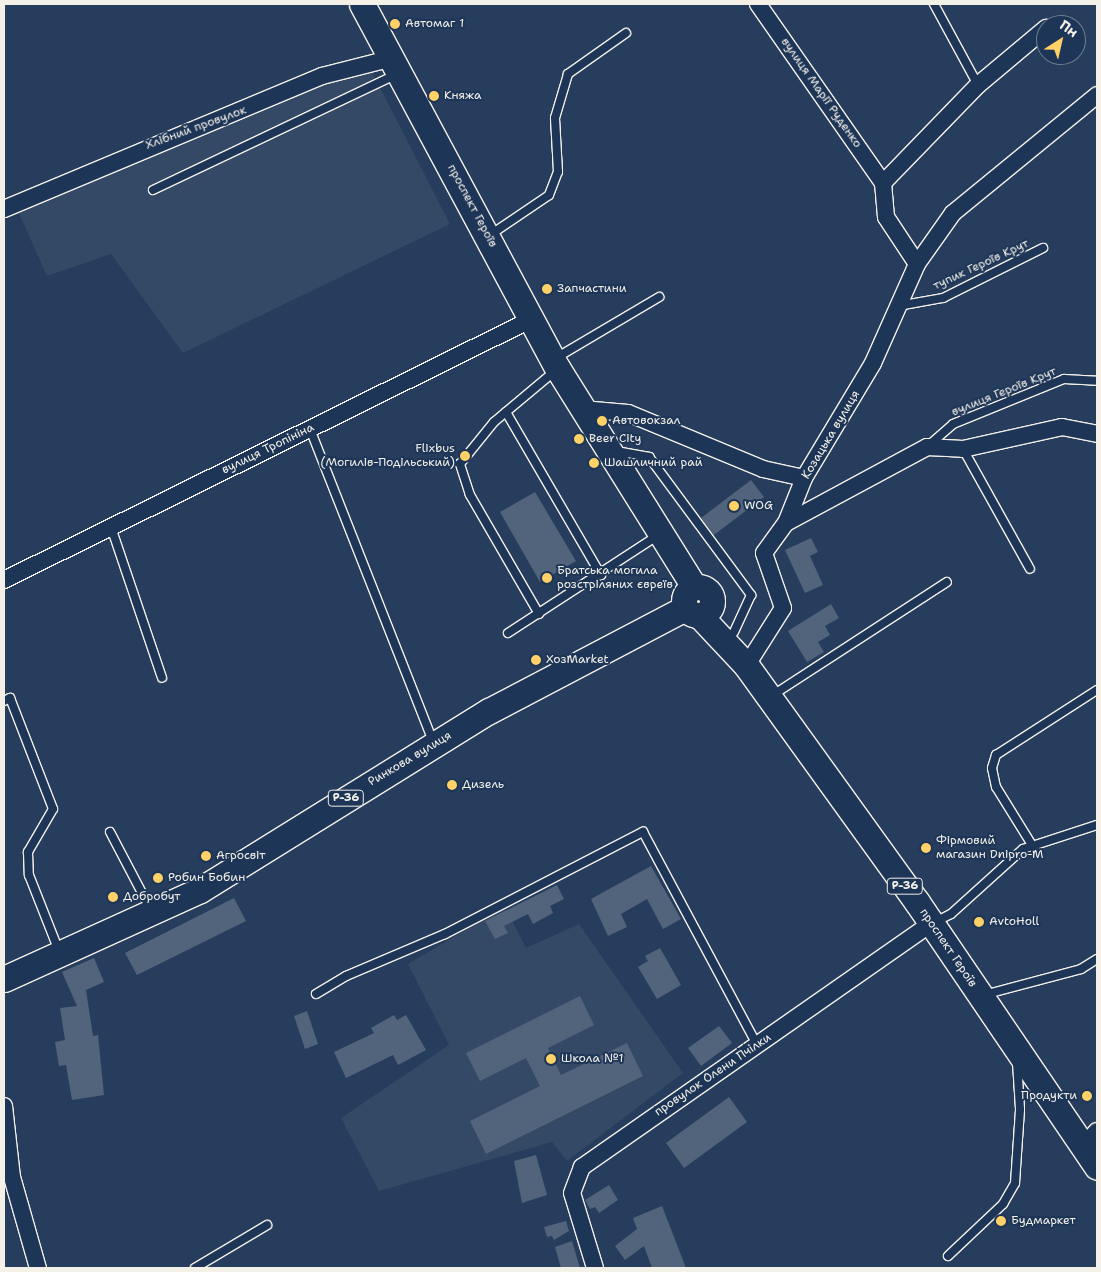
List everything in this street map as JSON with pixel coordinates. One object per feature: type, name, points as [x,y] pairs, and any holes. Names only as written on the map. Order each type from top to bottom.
[{"type":"main road","name":"проспект Героїв","points":[[362,4],[556,364],[660,534],[697,605],[746,665],[991,994],[1021,1047]]},
{"type":"main road","name":"проспект Героїв","points":[[697,605],[734,632],[779,690],[1021,1047],[1092,1140],[1097,1167]]},
{"type":"main road","name":"Ринкова вулиця","points":[[4,979],[61,955],[200,890],[434,744],[697,605]]},
{"type":"street","name":"вулиця Марії Руденко","points":[[758,4],[883,183]]},
{"type":"street","points":[[917,264],[886,217],[883,183],[978,85],[1036,37]]},
{"type":"street","name":"Хлібний провулок","points":[[4,209],[322,76],[396,65]]},
{"type":"street","name":"Козацька вулиця","points":[[752,657],[782,608],[764,553],[786,523],[804,478],[843,418],[917,264],[953,213],[1095,102]]},
{"type":"street","name":"вулиця Тропініна","points":[[4,580],[532,318]]},
{"type":"street","points":[[582,409],[628,413],[763,469],[804,478]]},
{"type":"street","points":[[786,523],[927,447],[963,449],[1062,427],[1097,434]]},
{"type":"street","name":"провулок Олени Пчілки","points":[[595,1268],[572,1193],[582,1167],[937,921]]},
{"type":"street","points":[[4,1106],[12,1177],[38,1268]]},
{"type":"lane","points":[[934,4],[978,85]]},
{"type":"lane","points":[[488,236],[549,195],[558,172],[555,118],[568,74],[626,33]]},
{"type":"lane","points":[[153,190],[396,65]]},
{"type":"lane","name":"тупик Героїв Крут","points":[[898,306],[943,298],[1043,248]]},
{"type":"lane","points":[[538,614],[470,495],[460,464],[472,444],[556,364],[659,297]]},
{"type":"lane","name":"вулиця Героїв Крут","points":[[927,447],[953,424],[1064,379],[1097,381]]},
{"type":"lane","points":[[506,412],[601,574]]},
{"type":"lane","points":[[310,429],[434,744]]},
{"type":"lane","points":[[606,448],[649,458],[751,594],[734,632]]},
{"type":"lane","points":[[963,449],[1030,569]]},
{"type":"lane","points":[[111,527],[162,678]]},
{"type":"lane","points":[[508,633],[660,534]]},
{"type":"lane","points":[[779,690],[947,582]]},
{"type":"lane","points":[[1032,845],[996,788],[992,768],[996,755],[1097,690]]},
{"type":"lane","points":[[4,701],[10,698],[53,809],[28,852],[29,867],[61,955]]},
{"type":"lane","points":[[937,921],[1032,845],[1097,825]]},
{"type":"lane","points":[[110,832],[153,913]]},
{"type":"lane","points":[[316,994],[346,976],[445,934],[643,832],[757,1045]]},
{"type":"lane","points":[[991,994],[1081,969],[1097,959]]},
{"type":"lane","points":[[948,1256],[1003,1204],[1015,1183],[1021,1047]]},
{"type":"lane","points":[[195,1268],[267,1225]]},
{"type":"shaded area","points":[[369,66],[450,224],[183,353],[111,254],[47,276],[18,211]]},
{"type":"shaded area","name":"Школа №1","points":[[505,907],[526,948],[579,924],[683,1073],[567,1161],[552,1142],[379,1191],[341,1118],[449,1045],[408,964]]},
{"type":"building","points":[[751,480],[764,497],[714,535],[701,518]]},
{"type":"building","points":[[535,492],[576,561],[540,582],[500,512]]},
{"type":"building","points":[[811,538],[818,552],[810,556],[823,585],[805,593],[785,550]]},
{"type":"building","points":[[831,604],[839,618],[825,626],[830,635],[818,642],[824,652],[807,662],[788,631]]},
{"type":"building","points":[[651,866],[681,919],[663,929],[647,899],[621,914],[627,927],[608,936],[591,899]]},
{"type":"building","points":[[557,885],[564,899],[550,906],[553,913],[533,924],[528,914],[504,926],[508,933],[495,939],[485,921]]},
{"type":"building","points":[[234,898],[246,921],[137,975],[125,953]]},
{"type":"building","points":[[660,948],[681,985],[657,999],[638,967],[648,961],[645,956]]},
{"type":"building","points":[[94,958],[104,982],[86,990],[93,1036],[98,1035],[104,1095],[72,1100],[66,1065],[59,1066],[55,1042],[65,1040],[60,1008],[77,1006],[62,972]]},
{"type":"building","points":[[580,996],[594,1025],[548,1048],[561,1075],[627,1043],[643,1076],[486,1154],[470,1121],[540,1086],[526,1058],[480,1081],[466,1053]]},
{"type":"building","points":[[307,1011],[318,1044],[305,1049],[294,1016]]},
{"type":"building","points":[[394,1015],[397,1020],[406,1015],[426,1050],[398,1065],[393,1055],[346,1078],[334,1052],[374,1033],[371,1028]]},
{"type":"building","points":[[719,1026],[732,1043],[701,1066],[688,1048]]},
{"type":"building","points":[[729,1097],[747,1122],[684,1168],[666,1143]]},
{"type":"building","points":[[536,1155],[547,1195],[522,1203],[514,1161]]},
{"type":"building","points":[[609,1185],[618,1200],[599,1213],[595,1207],[590,1209],[585,1200]]},
{"type":"building","points":[[662,1206],[686,1268],[652,1268],[644,1246],[625,1260],[615,1246],[637,1229],[633,1218]]},
{"type":"building","points":[[566,1221],[569,1231],[554,1240],[552,1236],[547,1237],[544,1227]]},
{"type":"building","points":[[572,1241],[580,1268],[561,1268],[555,1247]]},
{"type":"place","name":"Автомаг 1","points":[[395,24]]},
{"type":"place","name":"Княжа","points":[[434,96]]},
{"type":"place","name":"Запчастини","points":[[547,289]]},
{"type":"place","name":"Автовокзал","points":[[602,421]]},
{"type":"place","name":"Beer City","points":[[579,439]]},
{"type":"place","name":"Flixbus (Могилів-Подільський)","points":[[465,456]]},
{"type":"place","name":"Шашличний рай","points":[[594,463]]},
{"type":"place","name":"WOG","points":[[734,506]]},
{"type":"place","name":"Братська могила розстріляних євреїв","points":[[547,578]]},
{"type":"place","name":"ХозMarket","points":[[536,660]]},
{"type":"place","name":"Дизель","points":[[452,785]]},
{"type":"place","name":"Фірмовий магазин Dnipro-M","points":[[926,848]]},
{"type":"place","name":"Агросвіт","points":[[206,856]]},
{"type":"place","name":"Робин Бобин","points":[[158,878]]},
{"type":"place","name":"Добробут","points":[[113,897]]},
{"type":"place","name":"AvtoHoll","points":[[979,922]]},
{"type":"place","name":"Школа №1","points":[[551,1059]]},
{"type":"place","name":"Продукти","points":[[1087,1096]]},
{"type":"place","name":"Будмаркет","points":[[1001,1221]]}]
